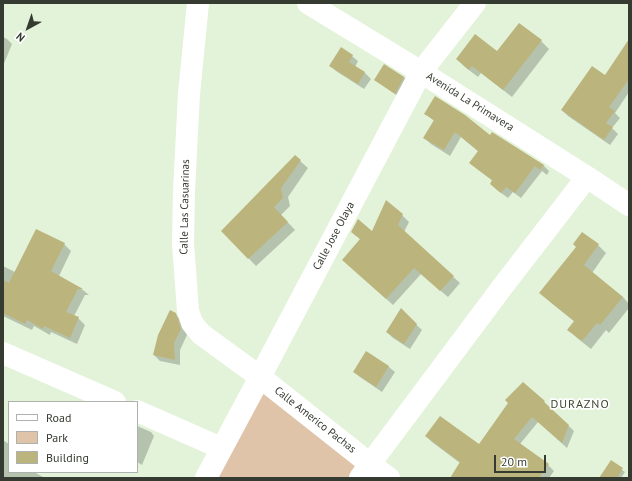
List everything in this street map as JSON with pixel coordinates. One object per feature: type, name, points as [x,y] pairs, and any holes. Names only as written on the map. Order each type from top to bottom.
[{"type":"street","name":"Calle Las Casuarinas","points":[[198,3],[189,94],[184,191],[183,242],[188,311],[192,323],[201,334],[260,377]]},
{"type":"street","name":"Avenida La Primavera","points":[[308,3],[422,72],[629,205]]},
{"type":"street","name":"Calle Jose Olaya","points":[[206,478],[422,72],[475,3]]},
{"type":"street","points":[[365,471],[503,286],[587,177]]},
{"type":"street","points":[[3,353],[113,401]]},
{"type":"street","name":"Calle Americo Pachas","points":[[260,377],[365,471],[389,478]]},
{"type":"street","points":[[138,411],[222,448]]},
{"type":"green space","points":[[262,389],[361,466],[353,478],[218,478]]},
{"type":"building","points":[[519,23],[542,40],[503,90],[472,66],[469,70],[456,59],[475,34],[497,51]]},
{"type":"building","points":[[629,39],[629,79],[609,107],[615,111],[606,123],[613,127],[604,140],[561,110],[592,66],[605,75]]},
{"type":"building","points":[[341,47],[353,55],[349,62],[365,72],[358,84],[329,66]]},
{"type":"building","points":[[384,64],[404,77],[395,94],[374,80]]},
{"type":"building","points":[[435,96],[465,115],[490,135],[492,132],[544,165],[540,170],[535,166],[515,193],[506,187],[501,193],[490,184],[492,180],[469,163],[478,151],[455,132],[444,150],[423,138],[434,120],[424,114]]},
{"type":"building","points":[[295,155],[301,160],[281,188],[283,198],[274,207],[288,222],[248,259],[221,231]]},
{"type":"building","points":[[386,200],[403,214],[398,225],[454,276],[440,291],[414,268],[386,299],[342,260],[360,239],[351,232],[358,219],[372,231]]},
{"type":"building","points":[[36,229],[65,243],[51,271],[83,289],[78,289],[66,312],[79,317],[70,338],[44,326],[43,329],[27,320],[25,324],[3,313],[3,280],[9,283]]},
{"type":"building","points":[[582,232],[599,244],[584,265],[623,297],[600,325],[597,323],[582,341],[567,330],[574,321],[539,293],[576,247],[573,244]]},
{"type":"building","points":[[401,308],[417,324],[404,344],[386,332]]},
{"type":"building","points":[[170,310],[176,313],[181,329],[174,343],[175,360],[153,355],[158,335]]},
{"type":"building","points":[[366,351],[389,366],[376,387],[353,372]]},
{"type":"building","points":[[523,382],[569,425],[562,443],[532,417],[514,439],[549,464],[539,478],[450,478],[460,462],[425,436],[440,416],[479,444],[508,403],[505,400]]},
{"type":"building","points":[[611,460],[623,468],[617,478],[599,478]]},
{"type":"district","name":"DURAZNO","points":[[580,405]]}]
